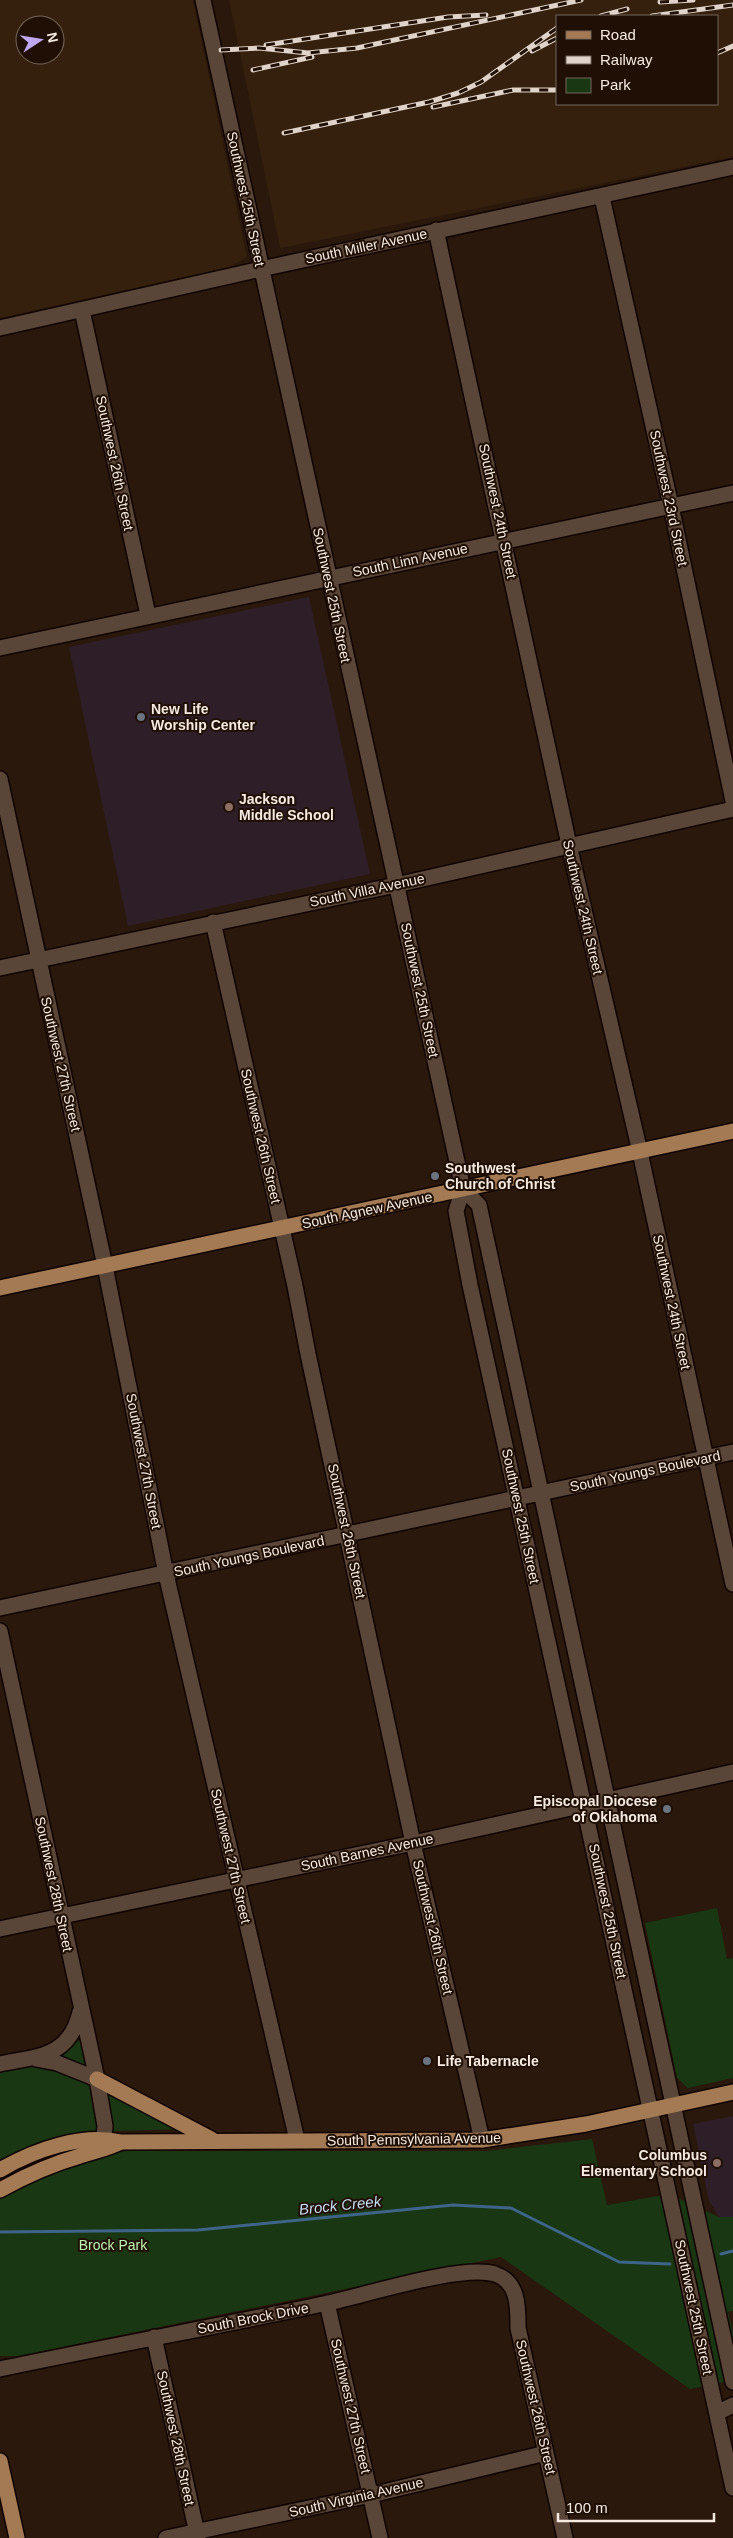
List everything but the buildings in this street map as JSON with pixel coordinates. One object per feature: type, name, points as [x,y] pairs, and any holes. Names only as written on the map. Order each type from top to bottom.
[{"type":"main road","name":"South Agnew Avenue","points":[[0,1288],[733,1131]]},
{"type":"main road","points":[[97,2079],[213,2140]]},
{"type":"main road","name":"South Pennsylvania Avenue","points":[[0,2170],[42,2150],[104,2138],[121,2142],[482,2140],[586,2124],[733,2092]]},
{"type":"main road","name":"South Pennsylvania Avenue","points":[[0,2190],[39,2170],[106,2149],[121,2142]]},
{"type":"main road","points":[[0,2461],[16,2538]]},
{"type":"street","name":"Southwest 25th Street","points":[[203,0],[463,1189],[456,1211],[470,1285],[585,1804],[733,2488]]},
{"type":"street","name":"South Miller Avenue","points":[[0,328],[436,230],[733,167]]},
{"type":"street","name":"Southwest 23rd Street","points":[[602,196],[672,506],[733,801]]},
{"type":"street","name":"Southwest 24th Street","points":[[436,230],[505,541],[569,844],[640,1152],[733,1584]]},
{"type":"street","name":"Southwest 26th Street","points":[[82,310],[148,615]]},
{"type":"street","name":"South Linn Avenue","points":[[0,648],[148,615],[733,493]]},
{"type":"street","name":"Southwest 27th Street","points":[[0,779],[105,1266],[166,1574],[297,2140]]},
{"type":"street","name":"South Villa Avenue","points":[[0,968],[396,885],[569,844],[733,809]]},
{"type":"street","name":"Southwest 26th Street","points":[[213,922],[282,1228],[413,1843],[482,2140]]},
{"type":"street","name":"Southwest 25th Street","points":[[463,1189],[479,1205],[733,2382]]},
{"type":"street","name":"South Youngs Boulevard","points":[[0,1608],[733,1452]]},
{"type":"street","name":"Southwest 28th Street","points":[[0,1631],[80,2008],[97,2079],[105,2126],[104,2138]]},
{"type":"street","name":"South Barnes Avenue","points":[[0,1929],[413,1843],[733,1772]]},
{"type":"street","points":[[0,2064],[36,2059],[54,2051],[76,2030],[80,2008]]},
{"type":"street","points":[[36,2059],[57,2063],[97,2079]]},
{"type":"street","name":"South Brock Drive","points":[[0,2369],[327,2303],[466,2271],[494,2274],[505,2279]]},
{"type":"street","name":"Southwest 26th Street","points":[[505,2279],[513,2288],[518,2304],[518,2328],[565,2538]]},
{"type":"street","name":"Southwest 27th Street","points":[[327,2303],[380,2538]]},
{"type":"street","points":[[698,2329],[720,2324]]},
{"type":"street","name":"Southwest 28th Street","points":[[154,2338],[198,2535]]},
{"type":"street","points":[[717,2414],[733,2406]]},
{"type":"street","name":"South Virginia Avenue","points":[[166,2538],[198,2535],[546,2453]]},
{"type":"shaded area","points":[[0,0],[193,0],[247,257],[230,267],[0,318]]},
{"type":"shaded area","points":[[229,0],[733,0],[733,157],[280,248]]},
{"type":"shaded area","name":"Jackson Middle School","points":[[309,597],[370,874],[128,926],[69,647]]},
{"type":"shaded area","name":"Columbus Elementary School","points":[[733,2116],[733,2217],[719,2217],[709,2201],[693,2124]]},
{"type":"green space","points":[[717,1908],[727,1959],[733,1958],[733,2078],[688,2088],[677,2078],[645,1923]]},
{"type":"green space","points":[[80,2039],[83,2042],[88,2065],[83,2068],[63,2056]]},
{"type":"green space","points":[[34,2064],[49,2066],[88,2085],[97,2103],[99,2116],[97,2129],[94,2134],[0,2163],[0,2071]]},
{"type":"green space","points":[[102,2085],[186,2129],[113,2131],[110,2127]]},
{"type":"green space","name":"Brock Park","points":[[592,2139],[607,2205],[669,2194],[719,2217],[733,2217],[733,2311],[728,2312],[733,2333],[733,2380],[690,2389],[501,2257],[18,2356],[0,2356],[0,2199],[40,2176],[90,2158],[127,2151],[487,2151]]},
{"type":"waterway","name":"Brock Creek","points":[[0,2232],[198,2230],[453,2205],[511,2208],[619,2262],[670,2264]]},
{"type":"waterway","name":"Brock Creek","points":[[721,2254],[733,2251]]},
{"type":"railway","points":[[221,50],[259,48],[308,53],[357,48],[581,0]]},
{"type":"railway","points":[[660,2],[693,0]]},
{"type":"railway","points":[[659,15],[733,5]]},
{"type":"railway","points":[[605,15],[627,9]]},
{"type":"railway","points":[[266,45],[448,17],[486,15]]},
{"type":"railway","points":[[284,133],[429,102],[458,93],[481,82],[556,29]]},
{"type":"railway","points":[[532,51],[556,39]]},
{"type":"railway","points":[[718,53],[733,46]]},
{"type":"railway","points":[[253,70],[312,57]]},
{"type":"railway","points":[[433,107],[513,90],[556,90]]},
{"type":"place","name":"New Life Worship Center","points":[[141,717]]},
{"type":"place","name":"Jackson Middle School","points":[[229,807]]},
{"type":"place","name":"Southwest Church of Christ","points":[[435,1176]]},
{"type":"place","name":"Episcopal Diocese of Oklahoma","points":[[667,1809]]},
{"type":"place","name":"Life Tabernacle","points":[[427,2061]]},
{"type":"place","name":"Columbus Elementary School","points":[[717,2163]]}]
